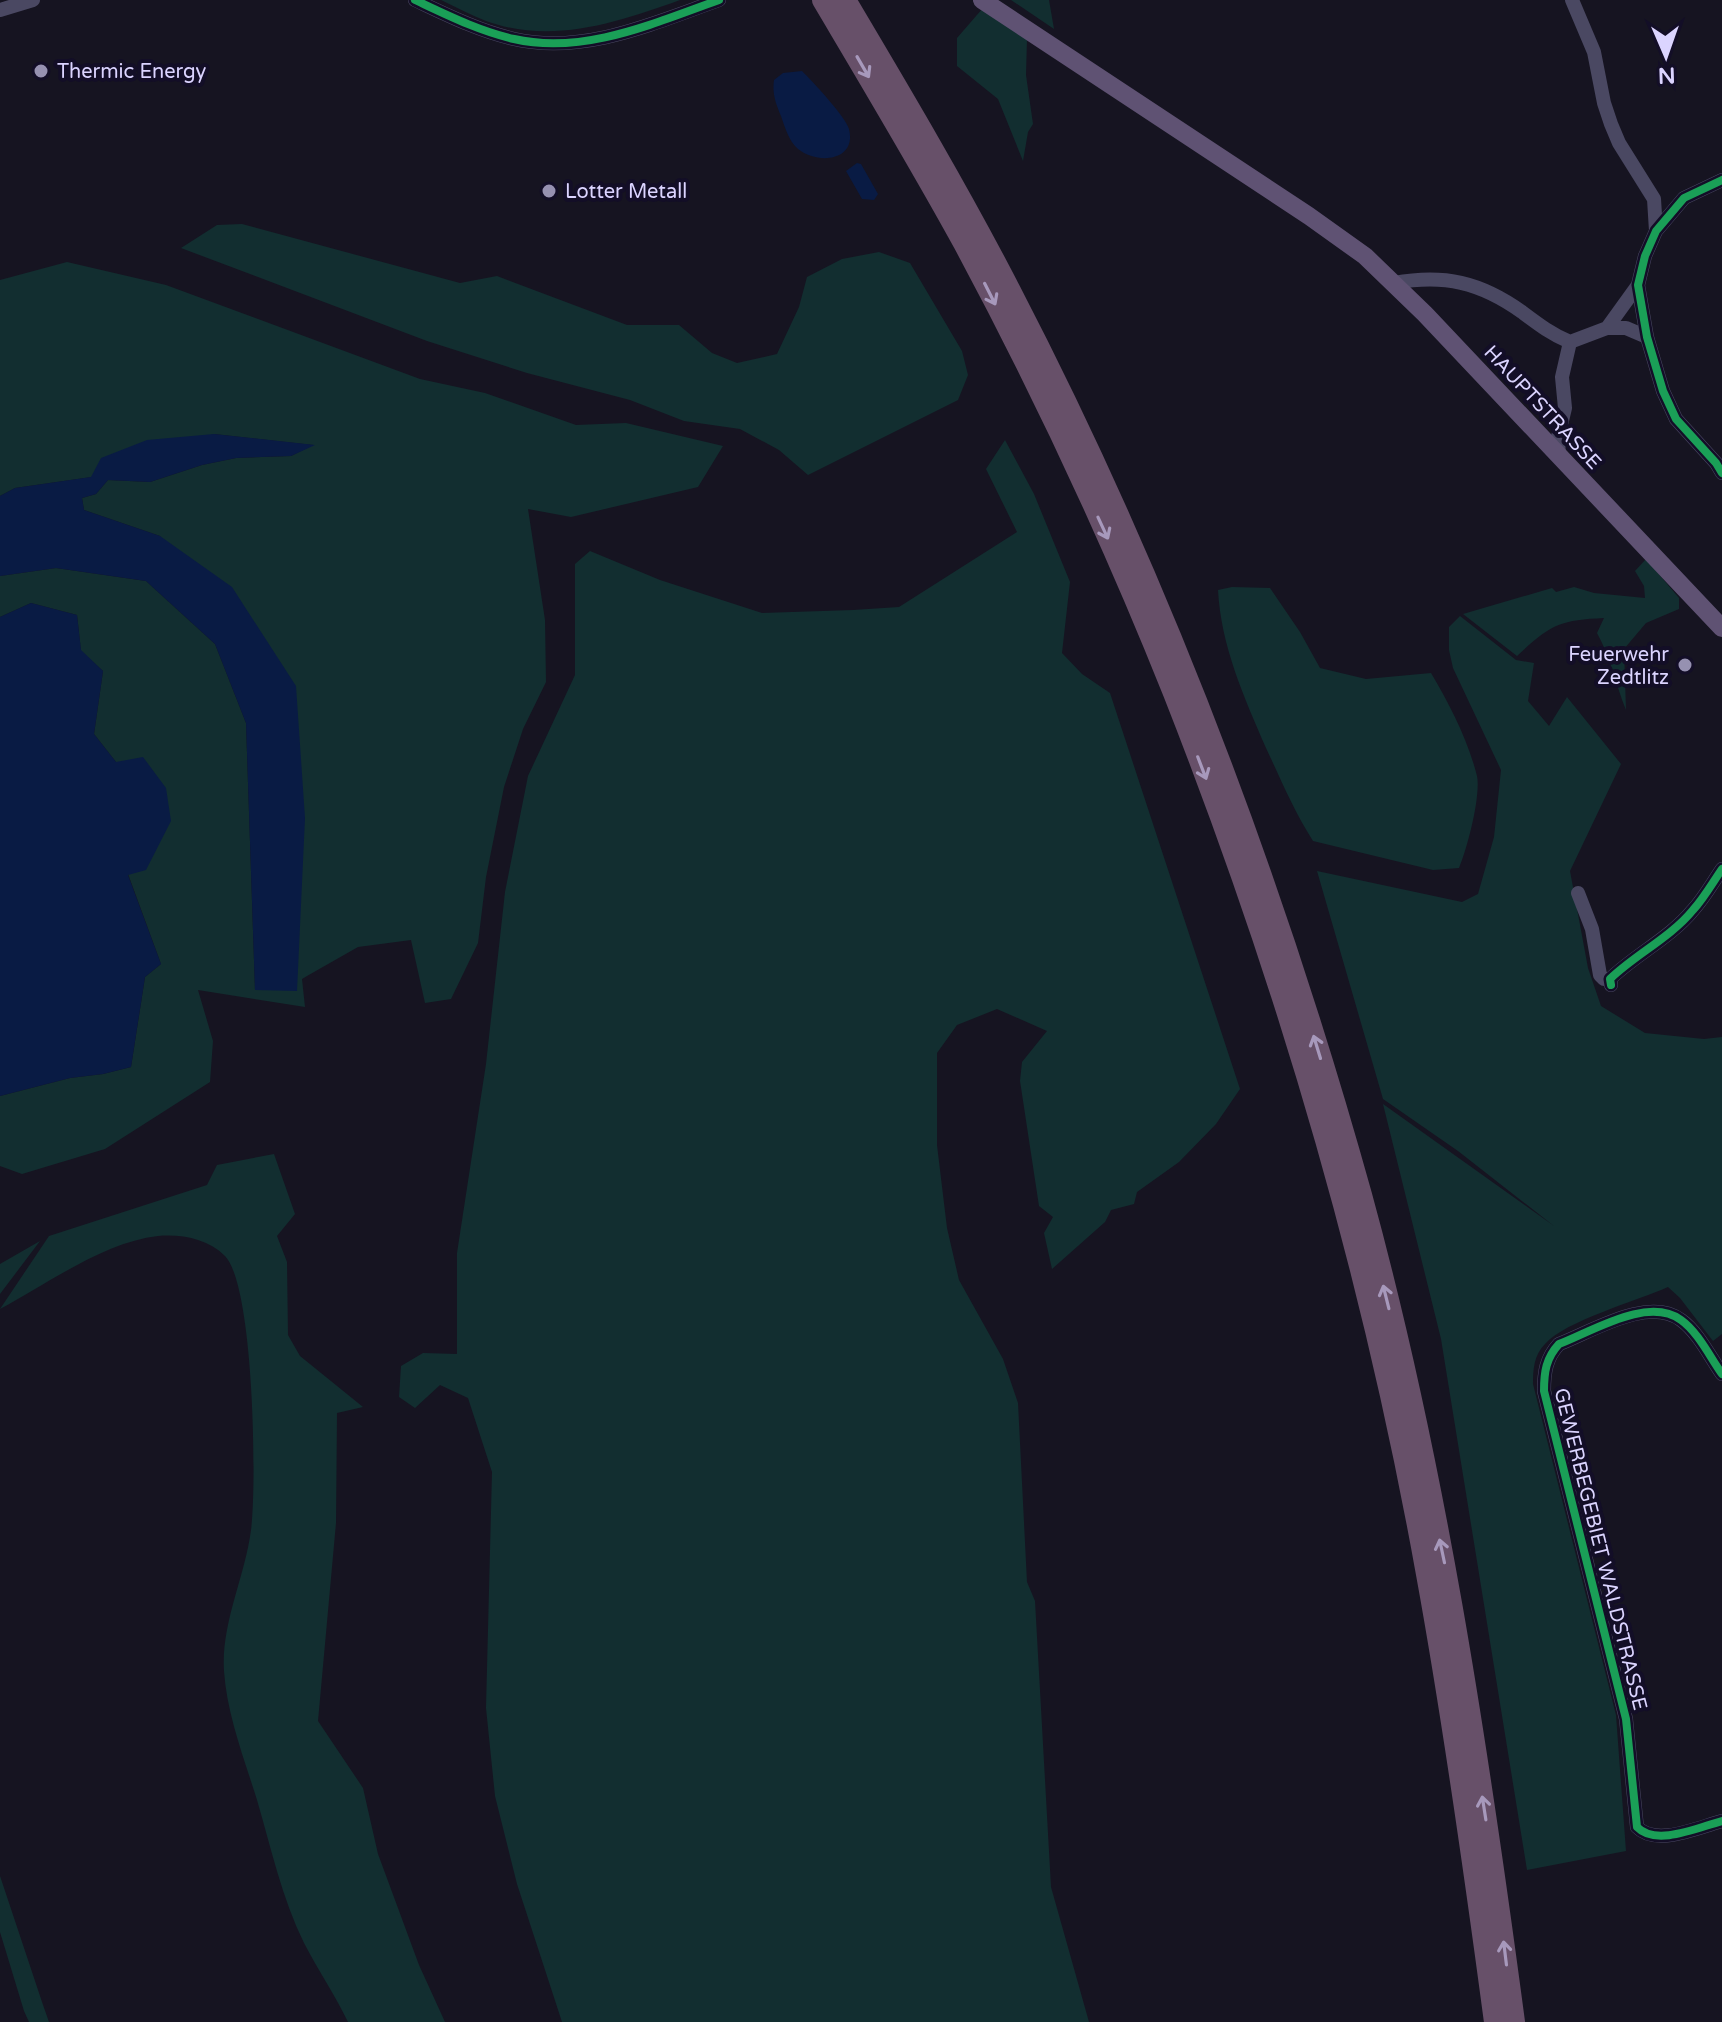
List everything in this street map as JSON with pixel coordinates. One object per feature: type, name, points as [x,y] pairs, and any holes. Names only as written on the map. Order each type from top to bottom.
[{"type":"highway","points":[[823,0],[965,246],[1066,447],[1173,691],[1269,955],[1343,1204],[1390,1392],[1429,1587],[1463,1792],[1495,2022]]},
{"type":"highway","points":[[845,0],[975,224],[1083,439],[1189,681],[1287,948],[1362,1200],[1408,1388],[1447,1582],[1494,1870],[1514,2022]]},
{"type":"main road","name":"HAUPTSTRASSE","points":[[982,0],[1365,256],[1722,628]]},
{"type":"street","points":[[0,10],[33,0]]},
{"type":"street","points":[[415,0],[485,31],[516,40],[549,43],[579,42],[618,35],[719,0]]},
{"type":"street","points":[[1572,0],[1594,52],[1611,124],[1619,143],[1654,199],[1656,231]]},
{"type":"street","points":[[1607,328],[1638,285],[1645,256],[1656,231],[1684,198],[1722,180]]},
{"type":"street","points":[[1394,283],[1437,278],[1461,283],[1501,299],[1551,334],[1570,342],[1607,328],[1626,328],[1647,337]]},
{"type":"street","points":[[1638,285],[1647,337],[1663,391],[1676,419],[1722,472]]},
{"type":"street","points":[[1559,456],[1558,437],[1565,408],[1562,377],[1570,342]]},
{"type":"street","points":[[1578,893],[1592,929],[1595,961],[1600,975],[1610,982],[1694,910],[1722,869]]},
{"type":"street","name":"GEWERBEGEBIET WALDSTRASSE","points":[[1722,1374],[1684,1321],[1667,1312],[1650,1310],[1559,1344],[1550,1354],[1544,1391],[1626,1719],[1637,1827],[1650,1836],[1722,1821]]},
{"type":"green space","points":[[441,0],[680,0],[609,23],[560,31],[536,31],[486,21]]},
{"type":"green space","points":[[1011,0],[1049,0],[1054,29]]},
{"type":"green space","points":[[983,8],[1027,39],[1026,75],[1033,124],[1028,132],[1023,161],[998,99],[957,66],[957,38]]},
{"type":"green space","points":[[242,224],[460,283],[497,276],[627,325],[679,325],[712,353],[737,363],[777,354],[799,307],[807,277],[842,259],[879,252],[910,263],[962,351],[968,375],[958,400],[808,475],[779,450],[740,429],[684,421],[630,400],[527,373],[427,341],[181,248],[217,225]]},
{"type":"green space","points":[[67,262],[166,285],[420,379],[485,393],[576,425],[626,423],[723,446],[698,487],[571,517],[528,509],[545,620],[546,682],[523,729],[504,787],[486,877],[478,943],[451,999],[425,1003],[411,940],[358,947],[302,979],[305,1007],[198,990],[213,1041],[210,1082],[105,1149],[22,1174],[0,1166],[0,1096],[70,1078],[131,1067],[145,977],[161,964],[128,874],[116,762],[94,734],[103,671],[81,651],[77,615],[31,603],[0,617],[0,576],[56,568],[146,581],[215,644],[246,723],[255,989],[305,818],[160,536],[84,510],[82,498],[96,494],[108,480],[150,482],[236,458],[291,456],[313,445],[214,434],[92,477],[15,488],[0,496],[0,280]]},
{"type":"green space","points":[[1005,440],[1034,494],[1070,582],[1062,653],[1082,674],[1110,693],[1240,1089],[1216,1124],[1179,1162],[1137,1192],[1134,1204],[1111,1210],[1105,1222],[1052,1269],[1044,1233],[1053,1217],[1039,1206],[1020,1081],[1022,1062],[1047,1031],[997,1009],[957,1025],[937,1053],[937,1145],[947,1228],[959,1280],[1003,1359],[1018,1403],[1027,1582],[1035,1601],[1051,1887],[1089,2022],[562,2022],[517,1884],[495,1796],[486,1708],[492,1472],[468,1398],[440,1385],[415,1408],[399,1397],[401,1366],[423,1353],[457,1354],[457,1253],[486,1064],[505,892],[528,776],[575,675],[575,564],[590,551],[660,580],[762,613],[899,607],[1017,532],[986,469]]},
{"type":"green space","points":[[1646,559],[1679,598],[1679,609],[1646,623],[1624,649],[1626,710],[1597,633],[1604,618],[1576,620],[1556,626],[1517,656],[1463,614],[1552,588],[1556,592],[1574,587],[1594,593],[1645,598],[1644,586],[1635,571]]},
{"type":"green space","points":[[1232,587],[1270,588],[1320,668],[1366,679],[1431,673],[1458,723],[1477,776],[1475,809],[1459,868],[1433,870],[1313,841],[1266,748],[1235,671],[1224,631],[1218,590]]},
{"type":"green space","points":[[1460,616],[1516,660],[1534,663],[1528,701],[1549,726],[1567,697],[1621,764],[1570,871],[1588,968],[1601,1006],[1645,1033],[1704,1039],[1722,1037],[1722,1334],[1713,1341],[1668,1287],[1568,1327],[1545,1344],[1535,1362],[1533,1384],[1616,1715],[1626,1851],[1527,1870],[1441,1339],[1383,1104],[1554,1226],[1458,1151],[1383,1099],[1317,871],[1462,902],[1478,894],[1494,837],[1501,770],[1453,668],[1449,627]]},
{"type":"green space","points":[[274,1154],[295,1214],[277,1236],[287,1262],[288,1335],[300,1356],[363,1407],[337,1413],[336,1523],[318,1721],[363,1788],[378,1854],[419,1965],[445,2022],[348,2022],[304,1943],[289,1908],[237,1736],[226,1687],[224,1653],[251,1530],[253,1431],[248,1344],[242,1305],[235,1274],[225,1256],[211,1245],[185,1237],[158,1236],[138,1240],[97,1255],[0,1309],[49,1236],[207,1185],[217,1165]]},
{"type":"green space","points":[[40,1241],[0,1294],[0,1264]]},
{"type":"green space","points":[[0,1876],[49,2022],[29,2022],[24,2011],[0,1932]]},
{"type":"water","points":[[802,71],[847,123],[850,140],[842,154],[825,158],[806,154],[790,138],[775,99],[774,80],[783,73]]},
{"type":"water","points":[[857,163],[861,164],[878,194],[874,200],[862,199],[846,171]]},
{"type":"water","points":[[214,434],[315,445],[291,456],[236,458],[150,482],[108,480],[96,494],[82,498],[84,510],[160,536],[232,587],[296,686],[305,818],[297,991],[255,990],[246,723],[215,644],[146,581],[56,568],[0,576],[0,496],[15,488],[91,477],[101,458],[147,440]]},
{"type":"water","points":[[31,603],[77,615],[81,650],[103,671],[94,734],[116,762],[143,757],[166,788],[171,821],[146,870],[128,875],[161,964],[145,977],[131,1067],[70,1078],[0,1096],[0,617]]},
{"type":"cycle path","points":[[415,0],[501,36],[540,43],[566,43],[618,34],[719,0]]},
{"type":"cycle path","points":[[1722,180],[1684,198],[1656,231],[1645,256],[1638,285],[1647,337],[1663,391],[1676,419],[1722,473]]},
{"type":"cycle path","points":[[1611,985],[1610,979],[1684,920],[1722,869]]},
{"type":"cycle path","points":[[1722,1374],[1687,1325],[1668,1314],[1653,1312],[1620,1318],[1559,1344],[1547,1366],[1544,1391],[1626,1719],[1637,1827],[1645,1833],[1666,1835],[1722,1821]]},
{"type":"place","name":"Thermic Energy","points":[[41,71]]},
{"type":"place","name":"Lotter Metall","points":[[549,191]]},
{"type":"place","name":"Feuerwehr Zedtlitz","points":[[1685,665]]}]
